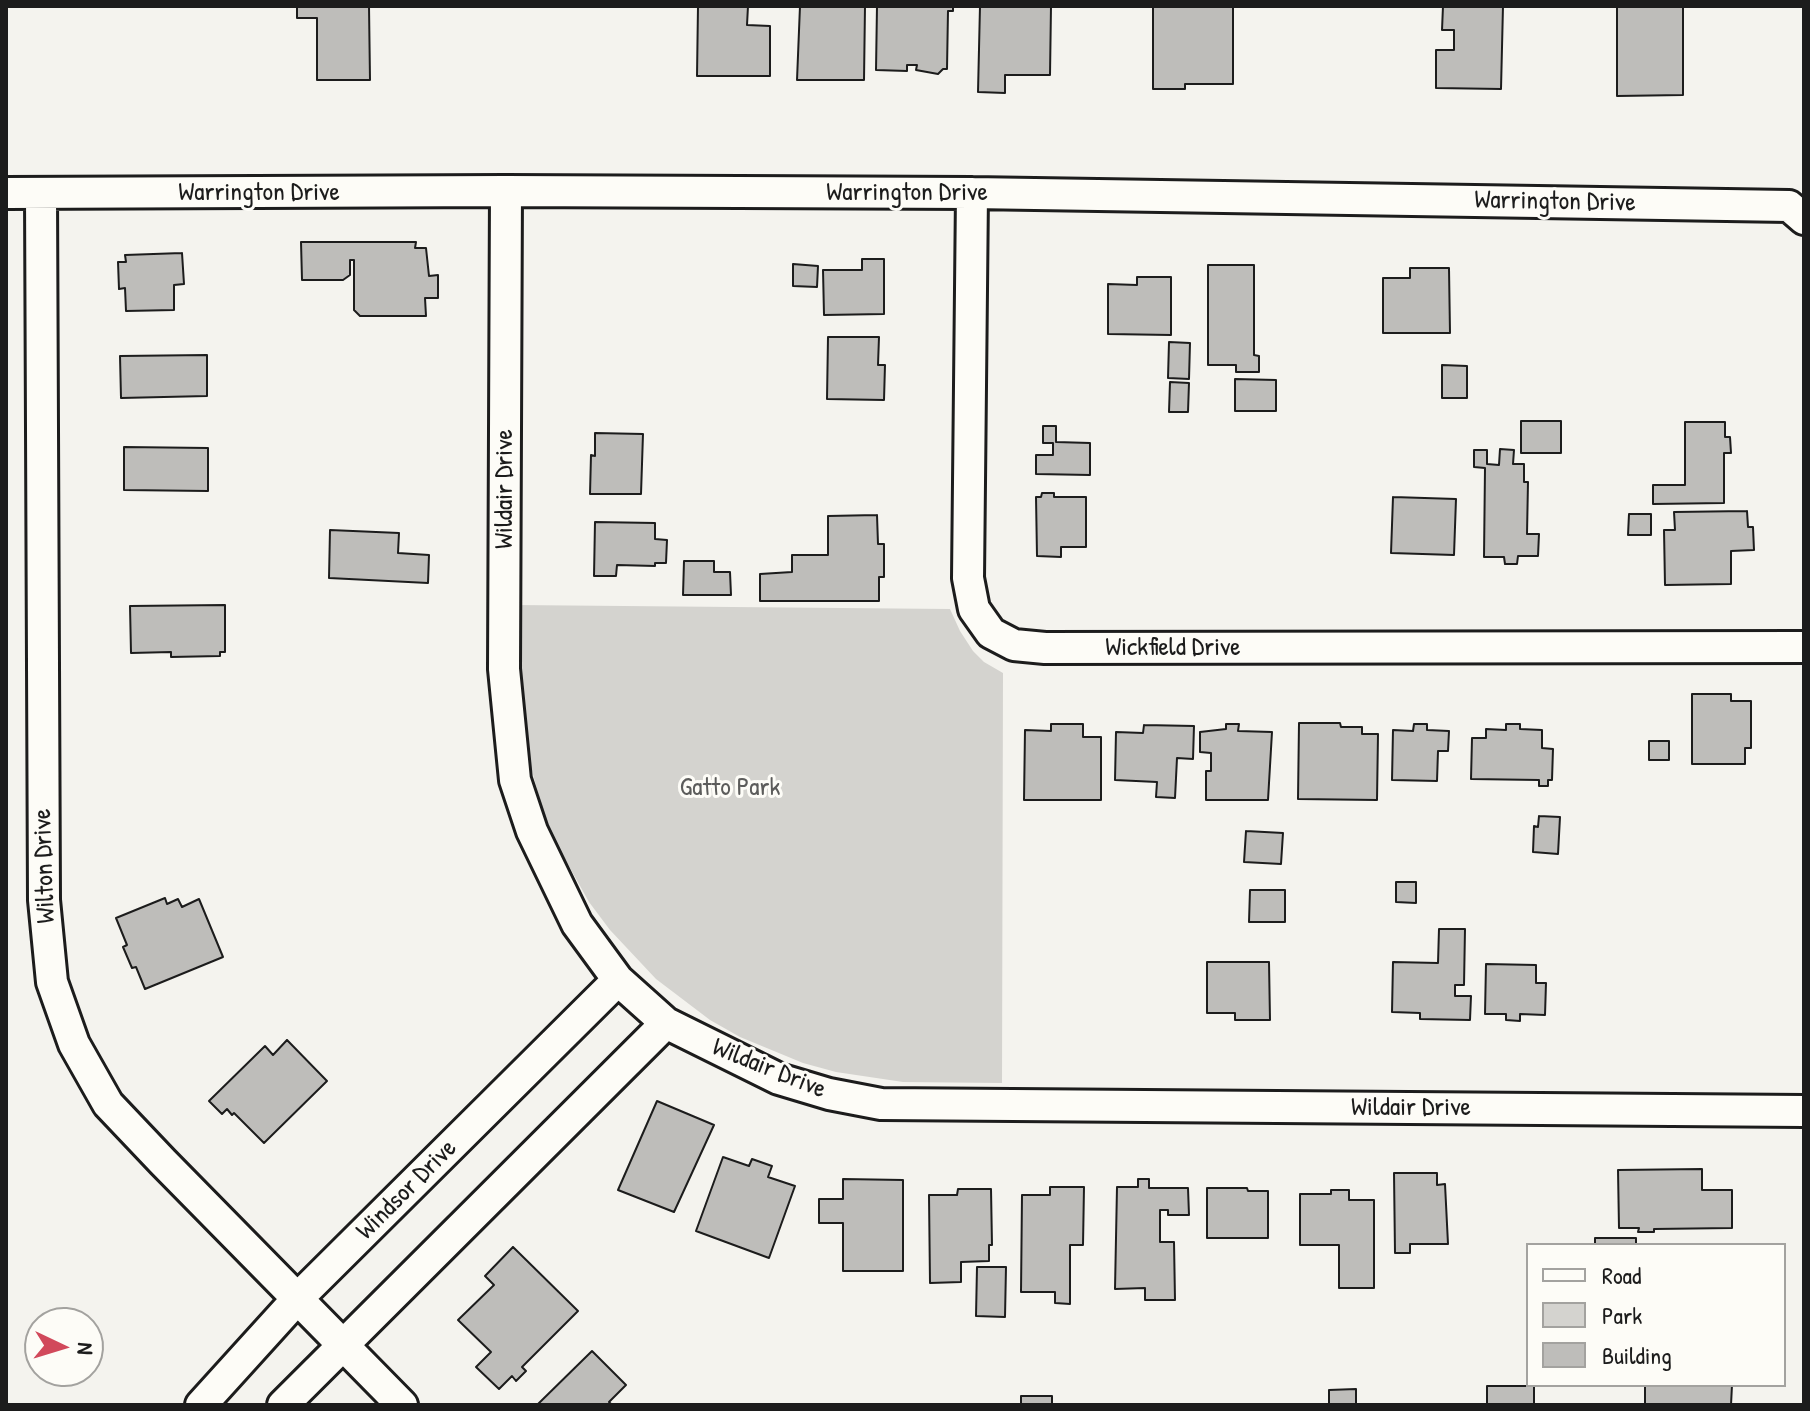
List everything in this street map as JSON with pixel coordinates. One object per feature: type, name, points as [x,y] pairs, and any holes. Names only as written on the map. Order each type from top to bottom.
[{"type":"street","name":"Wildair Drive","points":[[506,191],[504,669],[515,780],[532,831],[577,924],[618,980],[666,1023],[779,1079],[829,1094],[881,1104],[1804,1111]]},
{"type":"street","name":"Warrington Drive","points":[[6,193],[972,193],[1796,213]]},
{"type":"street","name":"Wickfield Drive","points":[[972,193],[968,578],[974,609],[991,633],[1014,645],[1045,648],[1804,647]]},
{"type":"street","name":"Wilton Drive","points":[[41,194],[44,872],[52,982],[74,1044],[108,1104],[402,1405]]},
{"type":"street","name":"Windsor Drive","points":[[201,1405],[298,1298],[618,980]]},
{"type":"street","points":[[283,1405],[666,1023]]},
{"type":"green space","name":"Gatto Park","points":[[515,605],[950,609],[973,651],[1003,673],[1002,1083],[903,1082],[836,1072],[803,1063],[740,1037],[710,1020],[656,979],[610,930],[589,902],[556,843],[543,811],[525,745],[520,712]]},
{"type":"building","points":[[297,6],[369,6],[370,80],[317,80],[317,18],[297,18]]},
{"type":"building","points":[[698,6],[748,6],[747,25],[770,26],[770,76],[697,76]]},
{"type":"building","points":[[800,6],[865,6],[864,80],[797,80]]},
{"type":"building","points":[[877,6],[953,6],[953,11],[948,11],[947,69],[938,74],[916,70],[917,65],[907,65],[907,71],[876,70]]},
{"type":"building","points":[[980,6],[1051,6],[1050,75],[1005,75],[1005,93],[978,92]]},
{"type":"building","points":[[1153,6],[1233,6],[1233,84],[1185,84],[1185,89],[1153,89]]},
{"type":"building","points":[[1443,6],[1503,6],[1501,89],[1436,88],[1436,50],[1454,50],[1454,30],[1442,30]]},
{"type":"building","points":[[1617,6],[1683,6],[1683,95],[1617,96]]},
{"type":"building","points":[[301,242],[416,242],[415,248],[426,248],[429,276],[438,275],[438,298],[425,298],[426,316],[360,316],[354,310],[354,260],[350,260],[350,275],[343,280],[302,280]]},
{"type":"building","points":[[182,253],[184,284],[174,285],[174,310],[126,311],[125,288],[119,289],[118,262],[126,262],[125,255]]},
{"type":"building","points":[[862,259],[884,259],[884,314],[824,315],[823,270],[862,270]]},
{"type":"building","points":[[793,264],[818,266],[817,287],[793,286]]},
{"type":"building","points":[[1208,265],[1254,265],[1254,355],[1259,356],[1259,372],[1236,372],[1236,365],[1208,365]]},
{"type":"building","points":[[1410,268],[1449,268],[1450,333],[1383,333],[1383,278],[1410,278]]},
{"type":"building","points":[[1137,277],[1171,277],[1171,335],[1108,334],[1108,284],[1137,285]]},
{"type":"building","points":[[828,337],[879,337],[878,365],[885,365],[884,400],[827,399]]},
{"type":"building","points":[[1169,342],[1190,343],[1189,379],[1168,378]]},
{"type":"building","points":[[207,355],[207,396],[121,398],[120,356]]},
{"type":"building","points":[[1442,365],[1467,366],[1467,398],[1442,398]]},
{"type":"building","points":[[1235,379],[1276,380],[1276,411],[1235,411]]},
{"type":"building","points":[[1170,382],[1189,383],[1188,412],[1169,412]]},
{"type":"building","points":[[1521,421],[1561,421],[1561,453],[1521,453]]},
{"type":"building","points":[[1685,422],[1725,422],[1725,437],[1730,437],[1731,453],[1724,453],[1724,503],[1653,504],[1653,485],[1685,485]]},
{"type":"building","points":[[1043,426],[1056,426],[1056,442],[1090,443],[1090,475],[1036,474],[1036,455],[1053,455],[1053,443],[1043,443]]},
{"type":"building","points":[[595,433],[643,434],[641,494],[590,494]]},
{"type":"building","points":[[124,447],[208,448],[208,491],[124,490]]},
{"type":"building","points":[[1500,449],[1514,450],[1513,464],[1524,464],[1524,482],[1528,482],[1527,534],[1539,534],[1538,556],[1518,556],[1517,564],[1505,564],[1504,557],[1484,557],[1485,468],[1474,467],[1474,450],[1487,450],[1487,464],[1499,465]]},
{"type":"building","points":[[1042,493],[1054,493],[1054,497],[1086,497],[1086,547],[1061,547],[1061,557],[1037,556],[1036,497],[1041,497]]},
{"type":"building","points":[[1393,497],[1456,499],[1454,555],[1391,553]]},
{"type":"building","points":[[1747,511],[1748,527],[1753,527],[1754,550],[1731,551],[1731,584],[1665,585],[1664,530],[1675,530],[1674,512]]},
{"type":"building","points":[[1629,514],[1651,514],[1651,535],[1628,535]]},
{"type":"building","points":[[877,515],[878,544],[884,544],[884,577],[879,577],[879,601],[760,601],[760,574],[792,572],[792,555],[828,555],[828,516]]},
{"type":"building","points":[[595,522],[655,523],[655,539],[667,540],[666,563],[655,563],[655,566],[617,565],[616,576],[594,576]]},
{"type":"building","points":[[330,530],[399,533],[398,553],[429,555],[428,583],[329,578]]},
{"type":"building","points":[[684,561],[714,561],[714,572],[730,572],[731,595],[683,595]]},
{"type":"building","points":[[225,605],[225,652],[220,652],[220,656],[171,657],[171,652],[131,653],[130,606]]},
{"type":"building","points":[[1692,694],[1731,694],[1731,701],[1751,701],[1751,748],[1745,748],[1745,764],[1692,764]]},
{"type":"building","points":[[1299,723],[1340,723],[1341,727],[1362,727],[1362,734],[1378,734],[1377,800],[1298,799]]},
{"type":"building","points":[[1051,724],[1083,724],[1083,737],[1101,737],[1101,800],[1024,800],[1025,730],[1051,731]]},
{"type":"building","points":[[1226,724],[1239,724],[1238,731],[1272,732],[1268,800],[1206,800],[1206,771],[1211,771],[1211,753],[1200,752],[1200,732],[1226,729]]},
{"type":"building","points":[[1414,724],[1427,724],[1427,730],[1449,731],[1448,751],[1438,751],[1437,781],[1392,780],[1393,730],[1413,731]]},
{"type":"building","points":[[1506,724],[1520,724],[1520,729],[1542,730],[1542,748],[1553,749],[1552,780],[1548,780],[1548,786],[1539,786],[1539,780],[1471,779],[1472,738],[1486,738],[1486,729],[1506,730]]},
{"type":"building","points":[[1144,725],[1194,726],[1193,759],[1177,758],[1175,798],[1156,797],[1157,782],[1115,780],[1116,732],[1143,733]]},
{"type":"building","points":[[1649,741],[1669,741],[1669,760],[1649,760]]},
{"type":"building","points":[[1539,816],[1560,817],[1558,854],[1533,852],[1534,826],[1538,827]]},
{"type":"building","points":[[1246,831],[1283,833],[1281,864],[1244,862]]},
{"type":"building","points":[[1396,882],[1416,882],[1416,903],[1396,902]]},
{"type":"building","points":[[1250,890],[1285,890],[1285,922],[1249,922]]},
{"type":"building","points":[[165,898],[167,904],[178,899],[182,907],[199,899],[223,957],[145,989],[123,947],[127,945],[116,918]]},
{"type":"building","points":[[1439,929],[1465,929],[1464,985],[1455,985],[1455,996],[1471,996],[1470,1020],[1420,1019],[1420,1013],[1392,1012],[1393,962],[1438,963]]},
{"type":"building","points":[[1207,962],[1269,962],[1270,1020],[1235,1020],[1235,1013],[1207,1013]]},
{"type":"building","points":[[1486,964],[1536,965],[1536,983],[1546,983],[1545,1015],[1520,1014],[1520,1021],[1506,1020],[1506,1014],[1485,1014]]},
{"type":"building","points":[[287,1040],[327,1081],[264,1143],[234,1113],[232,1115],[227,1109],[222,1114],[209,1101],[265,1046],[273,1055]]},
{"type":"building","points":[[657,1101],[714,1125],[674,1212],[618,1190]]},
{"type":"building","points":[[723,1157],[749,1166],[752,1159],[772,1166],[768,1177],[795,1186],[769,1258],[696,1231]]},
{"type":"building","points":[[1702,1169],[1702,1190],[1732,1190],[1732,1228],[1638,1232],[1639,1228],[1619,1228],[1618,1170]]},
{"type":"building","points":[[1394,1173],[1437,1173],[1437,1185],[1445,1184],[1448,1244],[1410,1244],[1410,1253],[1395,1253]]},
{"type":"building","points":[[843,1179],[903,1180],[903,1271],[843,1271],[843,1223],[819,1223],[819,1199],[843,1199]]},
{"type":"building","points":[[1138,1179],[1149,1179],[1149,1188],[1188,1188],[1189,1215],[1168,1215],[1168,1210],[1160,1210],[1160,1242],[1174,1242],[1175,1300],[1145,1300],[1145,1288],[1115,1289],[1117,1187],[1138,1187]]},
{"type":"building","points":[[1050,1187],[1084,1187],[1083,1245],[1070,1245],[1070,1304],[1055,1303],[1055,1292],[1021,1292],[1022,1195],[1050,1195]]},
{"type":"building","points":[[1207,1188],[1268,1191],[1268,1238],[1207,1238]]},
{"type":"building","points":[[958,1189],[991,1189],[992,1245],[989,1245],[989,1261],[961,1262],[961,1282],[930,1283],[929,1195],[957,1195]]},
{"type":"building","points":[[1331,1190],[1349,1190],[1349,1200],[1374,1200],[1374,1288],[1339,1288],[1339,1245],[1300,1245],[1300,1194],[1331,1194]]},
{"type":"building","points":[[1595,1238],[1636,1238],[1636,1243],[1595,1243]]},
{"type":"building","points":[[513,1247],[578,1311],[522,1367],[526,1371],[516,1381],[512,1376],[499,1389],[476,1367],[491,1352],[458,1320],[494,1285],[485,1276]]},
{"type":"building","points":[[977,1267],[1006,1267],[1005,1317],[976,1316]]},
{"type":"building","points":[[592,1351],[626,1385],[609,1402],[612,1405],[537,1405]]},
{"type":"building","points":[[1487,1386],[1534,1387],[1534,1405],[1487,1405]]},
{"type":"building","points":[[1645,1387],[1732,1387],[1731,1405],[1645,1405]]},
{"type":"building","points":[[1356,1389],[1356,1405],[1329,1405],[1329,1390]]},
{"type":"building","points":[[1021,1396],[1052,1396],[1052,1405],[1021,1405]]}]
